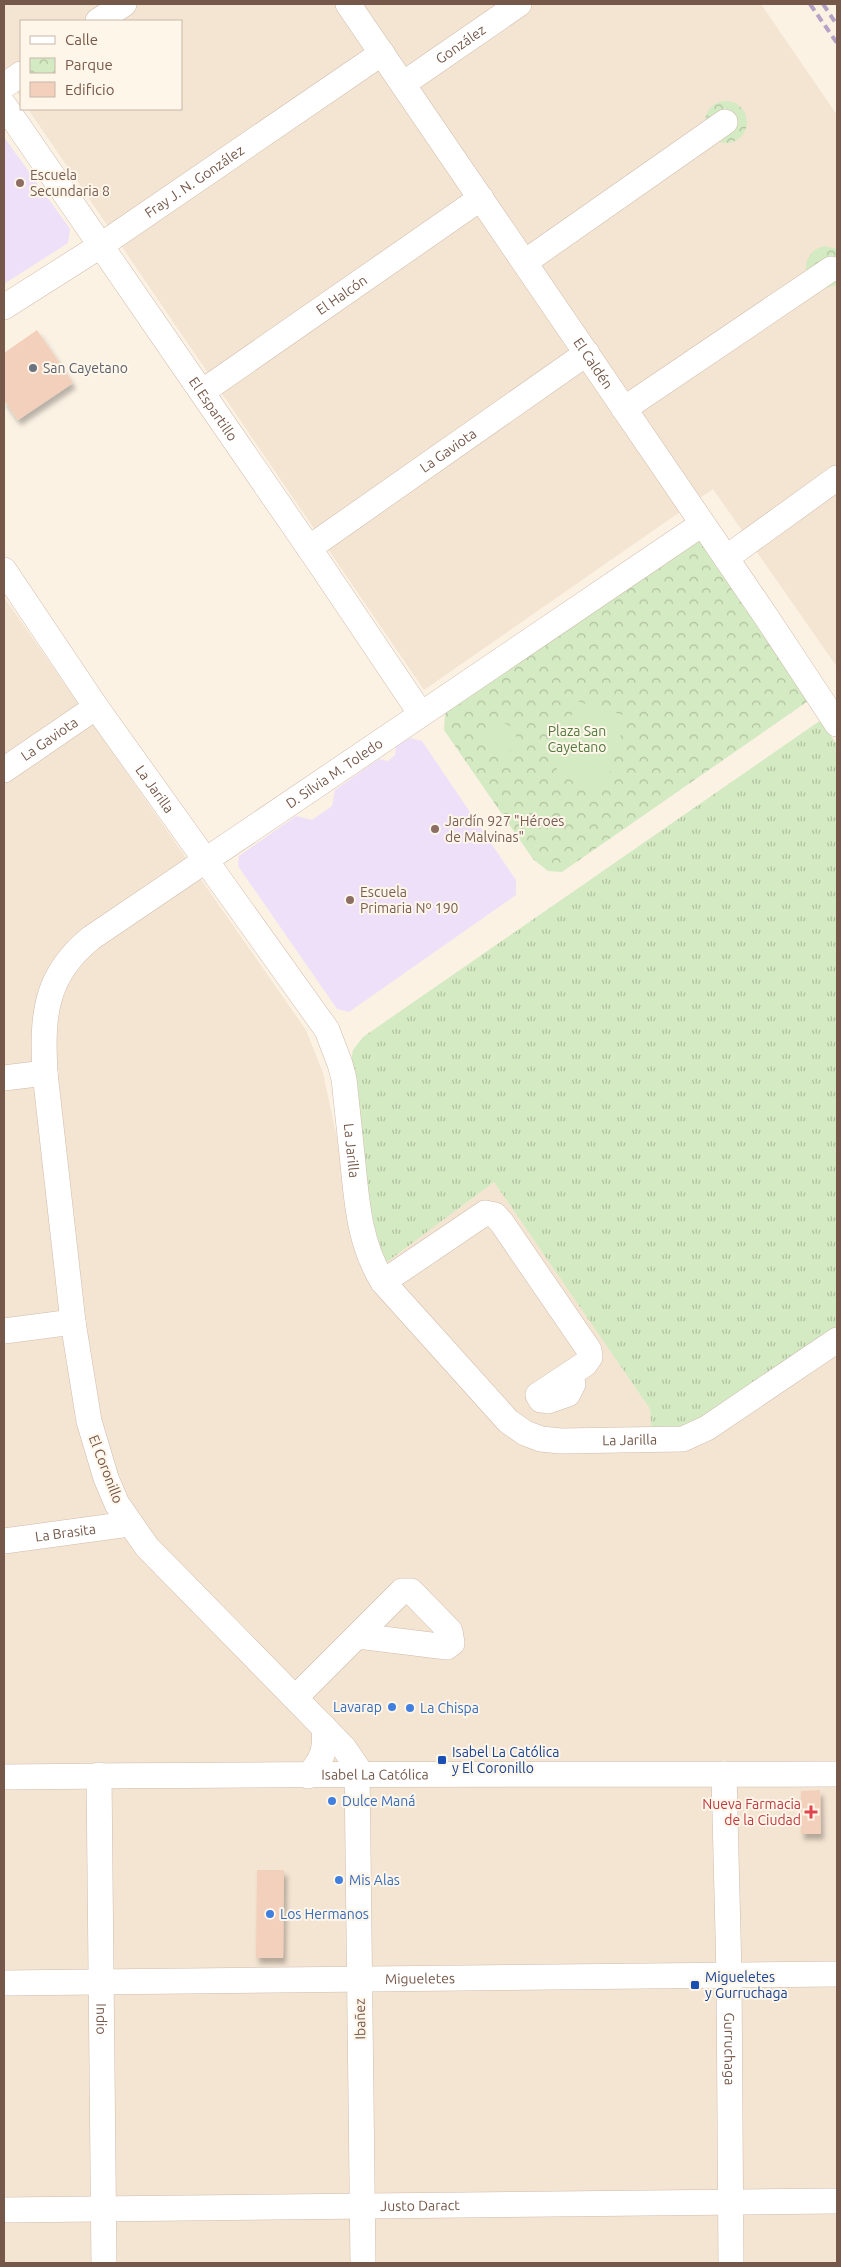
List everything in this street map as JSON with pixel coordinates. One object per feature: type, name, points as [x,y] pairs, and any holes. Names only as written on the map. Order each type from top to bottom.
[{"type":"street","points":[[100,20],[124,4]]},
{"type":"street","name":"El Caldén","points":[[348,4],[702,524],[834,712]]},
{"type":"street","name":"González","points":[[403,84],[519,4]]},
{"type":"street","name":"Fray J. N. González","points":[[4,307],[100,246],[382,53]]},
{"type":"street","points":[[4,86],[20,75]]},
{"type":"street","name":"El Espartillo","points":[[4,105],[421,714]]},
{"type":"street","points":[[524,262],[725,122]]},
{"type":"street","name":"El Halcón","points":[[202,392],[481,198]]},
{"type":"street","points":[[624,408],[831,269]]},
{"type":"street","name":"La Gaviota","points":[[309,548],[586,353]]},
{"type":"street","points":[[726,558],[837,478]]},
{"type":"street","name":"D. Silvia M. Toledo","points":[[46,1073],[45,1013],[53,985],[63,966],[75,950],[702,524]]},
{"type":"street","name":"La Jarilla","points":[[4,570],[13,604],[96,707],[204,861],[315,1012],[334,1046],[344,1079],[358,1211],[364,1244],[383,1282],[508,1421],[525,1433],[541,1439],[561,1441],[683,1440],[707,1428],[837,1340]]},
{"type":"street","name":"La Gaviota","points":[[4,770],[96,707]]},
{"type":"street","points":[[4,1078],[46,1073]]},
{"type":"street","name":"El Coronillo","points":[[46,1073],[73,1322],[89,1421],[106,1478],[129,1524],[147,1547],[352,1757],[357,1767],[358,1776]]},
{"type":"street","points":[[383,1282],[485,1214],[495,1215],[588,1350],[590,1357],[585,1364],[570,1374]]},
{"type":"street","points":[[4,1331],[73,1322]]},
{"type":"street","name":"La Brasita","points":[[4,1541],[129,1524]]},
{"type":"street","points":[[296,1698],[358,1636]]},
{"type":"street","points":[[308,1776],[320,1762],[326,1745],[324,1728]]},
{"type":"street","name":"Isabel La Católica","points":[[4,1777],[99,1775],[358,1776],[441,1773],[837,1774]]},
{"type":"street","name":"Gurruchaga","points":[[724,1774],[729,1975],[731,2263]]},
{"type":"street","name":"Indio","points":[[99,1775],[105,2210],[104,2263]]},
{"type":"street","name":"Ibañez","points":[[358,1776],[363,2263]]},
{"type":"street","name":"Migueletes","points":[[4,1982],[837,1974]]},
{"type":"street","name":"Justo Daract","points":[[4,2210],[837,2201]]},
{"type":"shaded area","points":[[4,4],[761,4],[837,115],[837,667],[713,489],[424,690],[29,110],[182,110],[182,20],[20,20],[20,97],[4,73]]},
{"type":"shaded area","name":"Escuela Secundaria 8","points":[[4,137],[70,229],[68,243],[4,284]]},
{"type":"shaded area","points":[[4,597],[306,1030],[323,1073],[367,1277],[494,1182],[650,1409],[652,1434],[837,1330],[837,2263],[4,2263]]},
{"type":"shaded area","name":"Escuela Primaria Nº 190","points":[[410,738],[422,741],[516,880],[516,895],[349,1012],[337,1009],[238,866],[239,856],[296,816],[312,820],[332,806],[335,790],[379,759],[388,761],[395,755],[396,747]]},
{"type":"green space","points":[[726,101],[741,107],[747,122],[741,137],[726,143],[711,137],[705,122],[711,107]]},
{"type":"green space","points":[[825,246],[837,249],[837,285],[826,288],[819,287],[806,271],[810,255],[816,249]]},
{"type":"green space","name":"Plaza San Cayetano","points":[[696,539],[704,544],[811,699],[562,872],[548,871],[533,859],[444,730],[445,714],[455,701]]},
{"type":"green space","points":[[576,701],[626,716],[605,790],[555,775]]},
{"type":"green space","points":[[821,720],[837,745],[837,1330],[696,1426],[652,1435],[650,1409],[494,1182],[383,1265],[375,1255],[350,1065],[353,1050],[363,1037]]},
{"type":"green space","points":[[501,723],[512,727],[516,738],[512,749],[501,753],[490,749],[486,738],[490,727]]},
{"type":"building","name":"San Cayetano","points":[[37,330],[73,383],[18,420],[4,400],[4,353]]},
{"type":"building","name":"Nueva Farmacia de la Ciudad","points":[[820,1790],[821,1834],[801,1834],[801,1791]]},
{"type":"building","name":"Los Hermanos","points":[[257,1870],[284,1870],[283,1958],[256,1958]]},
{"type":"railway","points":[[810,4],[837,43]]},
{"type":"railway","points":[[823,4],[837,25]]},
{"type":"place","name":"Escuela Secundaria 8","points":[[20,183]]},
{"type":"place","name":"San Cayetano","points":[[33,368]]},
{"type":"place","name":"Jardín 927 \"Héroes de Malvinas\"","points":[[435,829]]},
{"type":"place","name":"Escuela Primaria Nº 190","points":[[350,900]]},
{"type":"place","name":"Lavarap","points":[[392,1707]]},
{"type":"place","name":"La Chispa","points":[[410,1708]]},
{"type":"place","name":"Isabel La Católica y El Coronillo","points":[[442,1760]]},
{"type":"place","name":"Dulce Maná","points":[[332,1801]]},
{"type":"place","name":"Nueva Farmacia de la Ciudad","points":[[811,1812]]},
{"type":"place","name":"Mis Alas","points":[[339,1880]]},
{"type":"place","name":"Los Hermanos","points":[[270,1914]]},
{"type":"place","name":"Migueletes y Gurruchaga","points":[[695,1985]]}]
